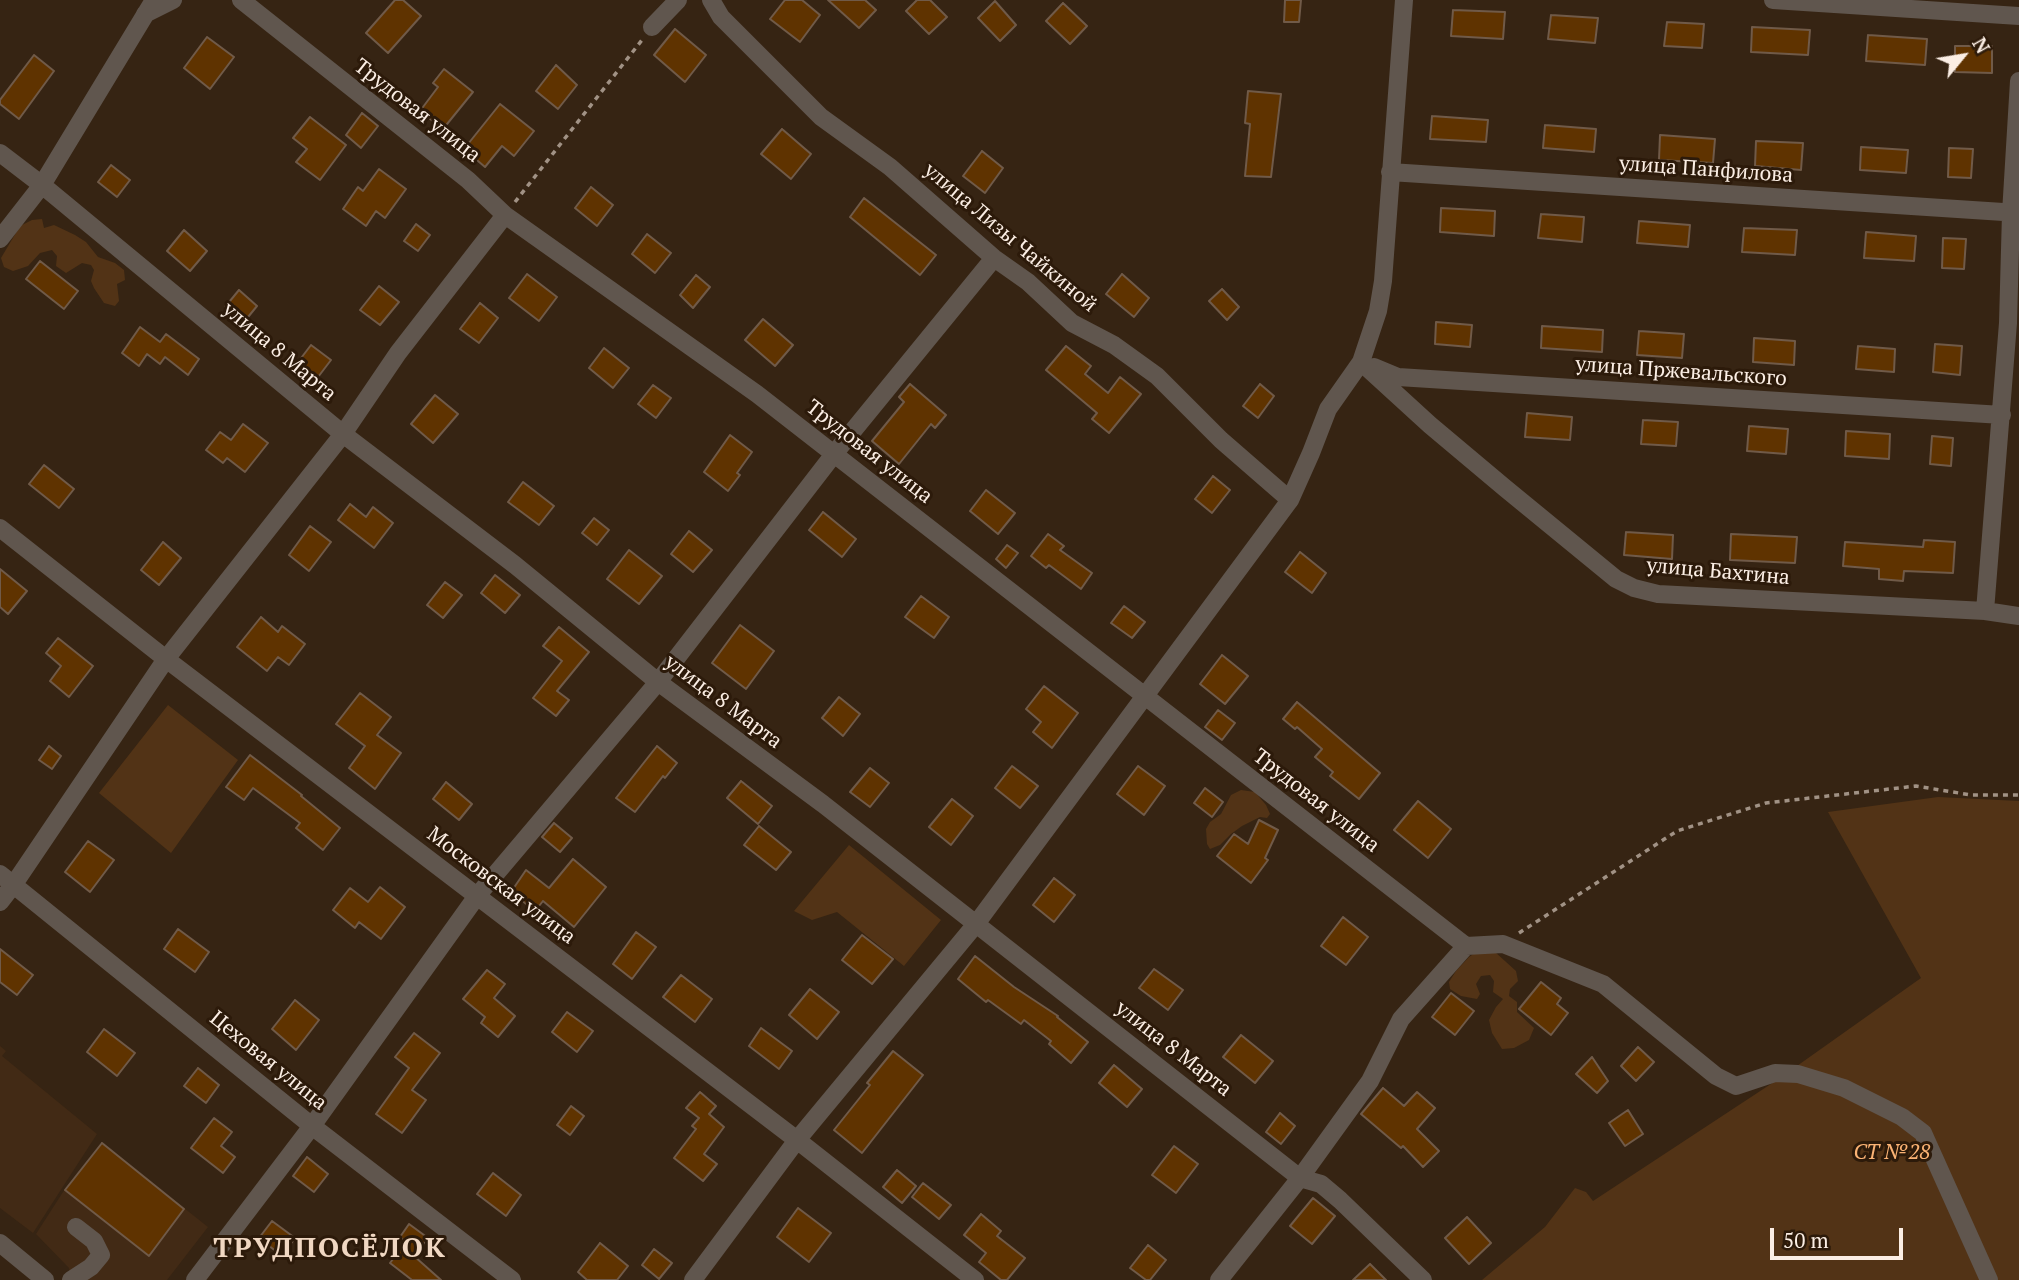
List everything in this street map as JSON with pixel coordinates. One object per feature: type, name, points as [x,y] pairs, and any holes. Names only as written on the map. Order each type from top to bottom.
[{"type":"street","points":[[0,239],[42,185],[149,7],[173,0]]},
{"type":"street","name":"Трудовая улица","points":[[242,0],[468,180],[505,215],[757,394],[1466,946]]},
{"type":"street","points":[[652,27],[678,0]]},
{"type":"street","name":"улица Лизы Чайкиной","points":[[710,0],[721,17],[821,117],[890,167],[994,258],[1028,282],[1072,323],[1114,345],[1157,376],[1221,440],[1290,500]]},
{"type":"street","points":[[693,1280],[797,1140],[976,924],[1290,500],[1328,409],[1361,362],[1378,311],[1404,0]]},
{"type":"street","points":[[1773,0],[2019,16]]},
{"type":"street","points":[[1985,611],[2008,323],[2019,80]]},
{"type":"street","name":"улица 8 Марта","points":[[0,153],[343,434],[515,565],[658,682],[823,804],[1300,1178],[1321,1184],[1423,1280]]},
{"type":"street","name":"улица Панфилова","points":[[1390,172],[2015,213]]},
{"type":"street","points":[[0,902],[7,879],[166,659],[343,434],[398,353],[505,215]]},
{"type":"street","points":[[195,1280],[312,1126],[477,896],[658,682],[834,454],[994,258]]},
{"type":"street","name":"улица Пржевальского","points":[[1361,362],[1398,377],[2001,415]]},
{"type":"street","name":"улица Бахтина","points":[[1361,362],[1505,488],[1616,579],[1634,588],[1658,594],[1985,611],[2019,616]]},
{"type":"street","name":"Московская улица","points":[[0,528],[166,659],[797,1140],[975,1280]]},
{"type":"street","name":"Цеховая улица","points":[[7,879],[312,1126],[512,1280]]},
{"type":"street","points":[[1219,1280],[1300,1178],[1370,1081],[1401,1019],[1466,946],[1503,944],[1603,984],[1716,1076],[1735,1086],[1775,1073],[1788,1072],[1844,1088],[1902,1117],[1923,1133],[1989,1280]]},
{"type":"street","points":[[71,1280],[91,1267],[101,1255],[94,1241],[76,1227]]},
{"type":"street","points":[[0,1243],[46,1280]]},
{"type":"path","points":[[505,215],[652,27]]},
{"type":"path","points":[[1503,944],[1677,831],[1766,803],[1916,786],[1971,795],[2019,795]]},
{"type":"shaded area","points":[[0,1046],[6,1051],[2,1056],[97,1134],[33,1233],[0,1208]]},
{"type":"shaded area","points":[[102,1143],[208,1227],[167,1280],[71,1280],[69,1268],[36,1234],[63,1192]]},
{"type":"green space","points":[[42,219],[44,228],[54,225],[75,235],[86,242],[98,257],[115,263],[124,270],[125,280],[117,284],[119,301],[115,306],[104,303],[94,288],[91,281],[94,270],[91,265],[82,263],[66,273],[56,266],[57,256],[52,250],[40,253],[28,266],[13,271],[4,267],[1,258],[20,226]]},
{"type":"green space","points":[[168,705],[238,760],[171,853],[99,793]]},
{"type":"green space","points":[[1241,790],[1255,792],[1270,814],[1267,818],[1260,817],[1242,826],[1220,845],[1210,849],[1206,829],[1210,822],[1221,814],[1231,795]]},
{"type":"green space","name":"СТ №28","points":[[1938,797],[2019,801],[2019,1280],[1482,1280],[1545,1227],[1575,1188],[1586,1192],[1593,1201],[1780,1078],[1921,978],[1828,812]]},
{"type":"green space","points":[[849,845],[941,920],[904,966],[837,912],[812,920],[794,911]]},
{"type":"green space","points":[[1481,949],[1495,952],[1516,971],[1518,981],[1510,989],[1509,996],[1517,1002],[1517,1012],[1534,1028],[1529,1040],[1514,1048],[1502,1049],[1492,1033],[1489,1020],[1503,999],[1493,992],[1494,981],[1490,975],[1481,976],[1476,984],[1480,994],[1477,999],[1461,996],[1450,989],[1449,982],[1456,971]]},
{"type":"building","points":[[395,0],[403,0],[421,16],[388,53],[366,33]]},
{"type":"building","points":[[785,0],[802,0],[820,15],[800,42],[770,19]]},
{"type":"building","points":[[828,0],[865,0],[876,10],[859,28]]},
{"type":"building","points":[[917,0],[930,0],[947,17],[929,34],[906,11]]},
{"type":"building","points":[[1285,0],[1301,0],[1299,22],[1284,22]]},
{"type":"building","points":[[995,1],[1016,25],[1000,41],[978,18]]},
{"type":"building","points":[[1063,3],[1087,26],[1070,44],[1046,21]]},
{"type":"building","points":[[1453,10],[1505,12],[1503,39],[1451,36]]},
{"type":"building","points":[[1551,15],[1598,18],[1595,43],[1548,39]]},
{"type":"building","points":[[1667,22],[1704,24],[1702,48],[1664,46]]},
{"type":"building","points":[[1752,27],[1810,30],[1808,55],[1751,52]]},
{"type":"building","points":[[675,29],[706,55],[685,82],[654,55]]},
{"type":"building","points":[[1868,35],[1927,39],[1925,65],[1866,61]]},
{"type":"building","points":[[207,37],[234,57],[210,89],[184,68]]},
{"type":"building","points":[[1955,46],[1992,46],[1992,73],[1955,72]]},
{"type":"building","points":[[34,55],[54,71],[19,119],[0,104],[0,100]]},
{"type":"building","points":[[556,65],[577,85],[558,109],[536,91]]},
{"type":"building","points":[[444,69],[473,92],[443,129],[420,111],[438,87],[433,83]]},
{"type":"building","points":[[1248,91],[1281,94],[1271,177],[1245,176],[1250,124],[1245,123]]},
{"type":"building","points":[[500,104],[534,131],[514,156],[502,146],[485,167],[464,149]]},
{"type":"building","points":[[362,113],[378,126],[361,148],[346,135]]},
{"type":"building","points":[[1432,116],[1488,120],[1486,142],[1430,139]]},
{"type":"building","points":[[310,117],[346,145],[320,180],[296,162],[307,149],[293,138]]},
{"type":"building","points":[[1545,125],[1596,129],[1594,152],[1543,148]]},
{"type":"building","points":[[782,129],[811,154],[791,179],[761,154]]},
{"type":"building","points":[[1660,135],[1715,139],[1713,163],[1659,160]]},
{"type":"building","points":[[1756,141],[1803,143],[1801,170],[1755,166]]},
{"type":"building","points":[[1861,147],[1908,150],[1906,173],[1860,170]]},
{"type":"building","points":[[1949,148],[1973,149],[1971,178],[1948,177]]},
{"type":"building","points":[[982,151],[1003,168],[985,193],[963,176]]},
{"type":"building","points":[[111,165],[130,180],[117,197],[98,182]]},
{"type":"building","points":[[379,169],[406,189],[385,218],[376,211],[366,226],[343,209],[358,187],[363,191]]},
{"type":"building","points":[[591,187],[613,205],[597,226],[575,208]]},
{"type":"building","points":[[864,198],[936,255],[920,275],[850,217]]},
{"type":"building","points":[[1441,208],[1495,211],[1494,236],[1440,232]]},
{"type":"building","points":[[1541,214],[1584,217],[1582,242],[1538,238]]},
{"type":"building","points":[[1639,221],[1690,225],[1688,247],[1637,243]]},
{"type":"building","points":[[416,224],[430,235],[418,251],[404,241]]},
{"type":"building","points":[[1744,228],[1797,230],[1795,255],[1742,252]]},
{"type":"building","points":[[184,230],[207,251],[190,271],[167,251]]},
{"type":"building","points":[[1866,232],[1916,236],[1914,261],[1864,258]]},
{"type":"building","points":[[647,234],[671,253],[655,273],[632,254]]},
{"type":"building","points":[[1943,238],[1966,239],[1964,269],[1942,268]]},
{"type":"building","points":[[40,261],[78,291],[64,309],[26,279]]},
{"type":"building","points":[[527,274],[557,297],[539,321],[509,298]]},
{"type":"building","points":[[1122,274],[1149,298],[1134,317],[1106,294]]},
{"type":"building","points":[[696,275],[710,287],[693,308],[680,295]]},
{"type":"building","points":[[379,286],[399,302],[380,325],[360,310]]},
{"type":"building","points":[[1222,289],[1239,307],[1227,320],[1209,301]]},
{"type":"building","points":[[239,290],[257,306],[244,322],[225,307]]},
{"type":"building","points":[[480,303],[498,318],[479,343],[460,329]]},
{"type":"building","points":[[763,319],[793,345],[775,366],[745,340]]},
{"type":"building","points":[[1436,322],[1472,325],[1470,347],[1435,344]]},
{"type":"building","points":[[1542,326],[1603,330],[1602,352],[1541,348]]},
{"type":"building","points":[[140,327],[160,342],[166,334],[199,359],[188,375],[165,357],[160,364],[147,354],[139,366],[122,353]]},
{"type":"building","points":[[1639,331],[1684,334],[1682,358],[1637,355]]},
{"type":"building","points":[[1754,338],[1795,341],[1794,365],[1753,362]]},
{"type":"building","points":[[1935,344],[1962,346],[1960,375],[1933,372]]},
{"type":"building","points":[[311,345],[331,360],[315,381],[295,366]]},
{"type":"building","points":[[1066,346],[1091,366],[1085,374],[1108,393],[1120,377],[1141,394],[1109,433],[1092,419],[1097,413],[1046,370]]},
{"type":"building","points":[[1858,346],[1895,349],[1894,372],[1856,369]]},
{"type":"building","points":[[604,348],[629,368],[613,388],[589,368]]},
{"type":"building","points":[[910,384],[946,415],[935,428],[931,424],[899,464],[872,441],[904,402],[899,397]]},
{"type":"building","points":[[1260,384],[1274,396],[1258,418],[1243,406]]},
{"type":"building","points":[[653,385],[671,398],[656,418],[638,404]]},
{"type":"building","points":[[435,395],[458,414],[433,443],[411,424]]},
{"type":"building","points":[[1527,413],[1572,417],[1570,440],[1525,437]]},
{"type":"building","points":[[1643,420],[1678,422],[1676,446],[1641,444]]},
{"type":"building","points":[[243,424],[268,443],[245,472],[227,458],[223,463],[206,450],[220,432],[231,440]]},
{"type":"building","points":[[1749,426],[1788,429],[1786,454],[1747,451]]},
{"type":"building","points":[[1846,431],[1890,434],[1889,459],[1845,456]]},
{"type":"building","points":[[730,435],[752,452],[728,491],[704,472]]},
{"type":"building","points":[[1932,436],[1953,438],[1951,466],[1930,464]]},
{"type":"building","points":[[44,465],[74,489],[59,508],[29,484]]},
{"type":"building","points":[[1213,476],[1230,490],[1212,513],[1195,499]]},
{"type":"building","points":[[523,482],[554,506],[539,525],[508,502]]},
{"type":"building","points":[[986,490],[1015,513],[998,534],[970,511]]},
{"type":"building","points":[[350,504],[366,517],[373,507],[393,523],[374,548],[338,520]]},
{"type":"building","points":[[823,512],[856,539],[842,557],[809,530]]},
{"type":"building","points":[[594,518],[609,530],[597,545],[582,533]]},
{"type":"building","points":[[310,526],[331,542],[309,571],[289,555]]},
{"type":"building","points":[[689,531],[712,550],[693,572],[671,554]]},
{"type":"building","points":[[1626,532],[1673,535],[1672,559],[1624,555]]},
{"type":"building","points":[[1048,534],[1064,546],[1060,550],[1092,573],[1081,589],[1049,565],[1046,568],[1031,556]]},
{"type":"building","points":[[1731,534],[1797,537],[1795,563],[1730,560]]},
{"type":"building","points":[[1924,540],[1955,542],[1953,573],[1904,571],[1903,581],[1879,579],[1879,569],[1843,566],[1845,542],[1923,547]]},
{"type":"building","points":[[163,542],[181,558],[159,585],[141,570]]},
{"type":"building","points":[[1007,545],[1018,553],[1006,568],[996,559]]},
{"type":"building","points":[[629,550],[662,576],[639,604],[607,579]]},
{"type":"building","points":[[1300,552],[1326,573],[1312,593],[1285,572]]},
{"type":"building","points":[[0,569],[27,591],[8,614],[0,607]]},
{"type":"building","points":[[495,575],[520,595],[505,613],[481,593]]},
{"type":"building","points":[[445,582],[462,595],[443,618],[427,605]]},
{"type":"building","points":[[921,596],[949,617],[934,638],[905,617]]},
{"type":"building","points":[[1124,606],[1145,622],[1132,638],[1111,623]]},
{"type":"building","points":[[261,617],[278,632],[282,626],[305,644],[289,665],[278,657],[267,671],[237,647]]},
{"type":"building","points":[[740,625],[774,651],[746,689],[712,663]]},
{"type":"building","points":[[559,627],[589,652],[557,691],[569,700],[556,716],[533,698],[562,661],[543,646]]},
{"type":"building","points":[[58,638],[93,666],[69,697],[50,681],[61,666],[46,653]]},
{"type":"building","points":[[1222,655],[1248,676],[1225,704],[1200,684]]},
{"type":"building","points":[[1044,686],[1078,713],[1052,748],[1033,732],[1041,722],[1026,709]]},
{"type":"building","points":[[360,693],[391,717],[377,735],[401,753],[375,789],[349,768],[365,746],[336,724]]},
{"type":"building","points":[[839,697],[860,714],[843,736],[822,718]]},
{"type":"building","points":[[1297,702],[1380,773],[1359,799],[1330,776],[1333,772],[1315,757],[1322,749],[1297,727],[1295,729],[1283,719]]},
{"type":"building","points":[[1218,710],[1235,723],[1222,740],[1205,727]]},
{"type":"building","points":[[49,746],[61,756],[52,769],[39,760]]},
{"type":"building","points":[[657,746],[677,763],[665,778],[663,776],[635,812],[616,798]]},
{"type":"building","points":[[250,755],[340,828],[323,850],[296,828],[300,823],[253,788],[244,800],[226,787]]},
{"type":"building","points":[[1012,766],[1038,786],[1020,808],[995,788]]},
{"type":"building","points":[[1138,766],[1165,786],[1144,815],[1117,794]]},
{"type":"building","points":[[870,768],[889,783],[870,807],[850,792]]},
{"type":"building","points":[[741,781],[772,806],[758,824],[727,798]]},
{"type":"building","points":[[446,782],[472,804],[459,820],[433,799]]},
{"type":"building","points":[[1205,788],[1223,802],[1212,817],[1194,803]]},
{"type":"building","points":[[952,799],[973,816],[951,845],[929,827]]},
{"type":"building","points":[[1418,801],[1451,829],[1428,858],[1394,830]]},
{"type":"building","points":[[1259,820],[1278,830],[1265,858],[1268,860],[1251,883],[1217,856],[1234,834],[1248,844]]},
{"type":"building","points":[[554,823],[572,838],[560,852],[542,837]]},
{"type":"building","points":[[759,826],[791,852],[776,870],[744,845]]},
{"type":"building","points":[[88,841],[114,860],[90,892],[65,872]]},
{"type":"building","points":[[573,859],[606,887],[574,927],[543,901],[535,911],[511,892],[526,870],[549,888]]},
{"type":"building","points":[[1054,878],[1075,895],[1054,922],[1033,905]]},
{"type":"building","points":[[380,887],[405,907],[381,939],[359,922],[355,928],[333,910],[350,888],[368,902]]},
{"type":"building","points":[[1343,917],[1368,937],[1346,965],[1321,946]]},
{"type":"building","points":[[178,929],[209,952],[195,972],[164,949]]},
{"type":"building","points":[[636,932],[656,947],[632,979],[613,964]]},
{"type":"building","points":[[862,935],[893,959],[872,984],[842,960]]},
{"type":"building","points":[[0,949],[33,975],[17,995],[0,982]]},
{"type":"building","points":[[975,956],[1014,987],[1058,1016],[1088,1042],[1071,1063],[1049,1044],[1051,1041],[1024,1020],[1021,1024],[988,1000],[986,1002],[958,979]]},
{"type":"building","points":[[1154,969],[1183,990],[1168,1010],[1139,988]]},
{"type":"building","points":[[487,970],[505,984],[494,998],[515,1016],[498,1037],[481,1023],[485,1017],[463,999]]},
{"type":"building","points":[[681,975],[712,999],[695,1022],[663,997]]},
{"type":"building","points":[[1541,982],[1561,998],[1557,1004],[1568,1013],[1551,1035],[1519,1009]]},
{"type":"building","points":[[810,989],[839,1012],[817,1039],[789,1015]]},
{"type":"building","points":[[1451,993],[1474,1011],[1455,1035],[1432,1017]]},
{"type":"building","points":[[295,1000],[319,1020],[296,1050],[272,1029]]},
{"type":"building","points":[[567,1012],[593,1031],[577,1052],[552,1032]]},
{"type":"building","points":[[761,1028],[792,1051],[779,1069],[749,1046]]},
{"type":"building","points":[[104,1029],[135,1053],[117,1076],[87,1052]]},
{"type":"building","points":[[414,1033],[440,1053],[412,1090],[426,1100],[402,1133],[376,1114],[409,1068],[395,1057]]},
{"type":"building","points":[[1241,1035],[1273,1061],[1255,1083],[1223,1057]]},
{"type":"building","points":[[1638,1047],[1654,1062],[1636,1081],[1621,1066]]},
{"type":"building","points":[[893,1051],[923,1075],[862,1153],[834,1130]]},
{"type":"building","points":[[1592,1057],[1608,1081],[1597,1093],[1576,1074]]},
{"type":"building","points":[[1114,1065],[1142,1089],[1127,1107],[1099,1083]]},
{"type":"building","points":[[198,1068],[219,1085],[206,1103],[184,1086]]},
{"type":"building","points":[[1383,1088],[1404,1106],[1417,1092],[1435,1108],[1417,1129],[1439,1151],[1423,1167],[1403,1146],[1401,1148],[1361,1114]]},
{"type":"building","points":[[700,1092],[716,1106],[709,1114],[724,1127],[704,1154],[717,1164],[703,1181],[674,1158],[696,1129],[692,1126],[699,1118],[686,1108]]},
{"type":"building","points":[[571,1106],[584,1116],[570,1135],[557,1125]]},
{"type":"building","points":[[1628,1110],[1643,1134],[1625,1146],[1609,1123]]},
{"type":"building","points":[[1280,1113],[1295,1126],[1281,1144],[1266,1132]]},
{"type":"building","points":[[214,1118],[232,1132],[221,1146],[235,1157],[223,1173],[191,1148]]},
{"type":"building","points":[[102,1143],[184,1209],[149,1256],[65,1190]]},
{"type":"building","points":[[1174,1146],[1198,1164],[1176,1193],[1152,1175]]},
{"type":"building","points":[[307,1157],[328,1174],[314,1192],[293,1176]]},
{"type":"building","points":[[897,1170],[916,1186],[902,1203],[883,1187]]},
{"type":"building","points":[[493,1173],[521,1195],[506,1216],[477,1194]]},
{"type":"building","points":[[923,1183],[951,1205],[939,1219],[912,1197]]},
{"type":"building","points":[[1313,1198],[1335,1216],[1312,1244],[1290,1226]]},
{"type":"building","points":[[798,1208],[831,1233],[809,1262],[777,1237]]},
{"type":"building","points":[[981,1214],[1001,1231],[997,1236],[1025,1258],[1007,1280],[1001,1280],[979,1262],[986,1253],[964,1235]]},
{"type":"building","points":[[1467,1217],[1491,1243],[1469,1264],[1445,1238]]},
{"type":"building","points":[[272,1221],[295,1238],[282,1256],[259,1238]]},
{"type":"building","points":[[409,1224],[428,1238],[414,1256],[441,1280],[412,1280],[390,1263],[406,1242],[400,1237]]},
{"type":"building","points":[[600,1243],[628,1266],[617,1280],[587,1280],[578,1272]]},
{"type":"building","points":[[1148,1245],[1166,1260],[1150,1280],[1146,1280],[1130,1268]]},
{"type":"building","points":[[654,1249],[672,1263],[659,1279],[642,1265]]},
{"type":"building","points":[[1370,1264],[1386,1280],[1353,1280]]},
{"type":"district","name":"ТРУДПОСЁЛОК","points":[[330,1249]]}]
